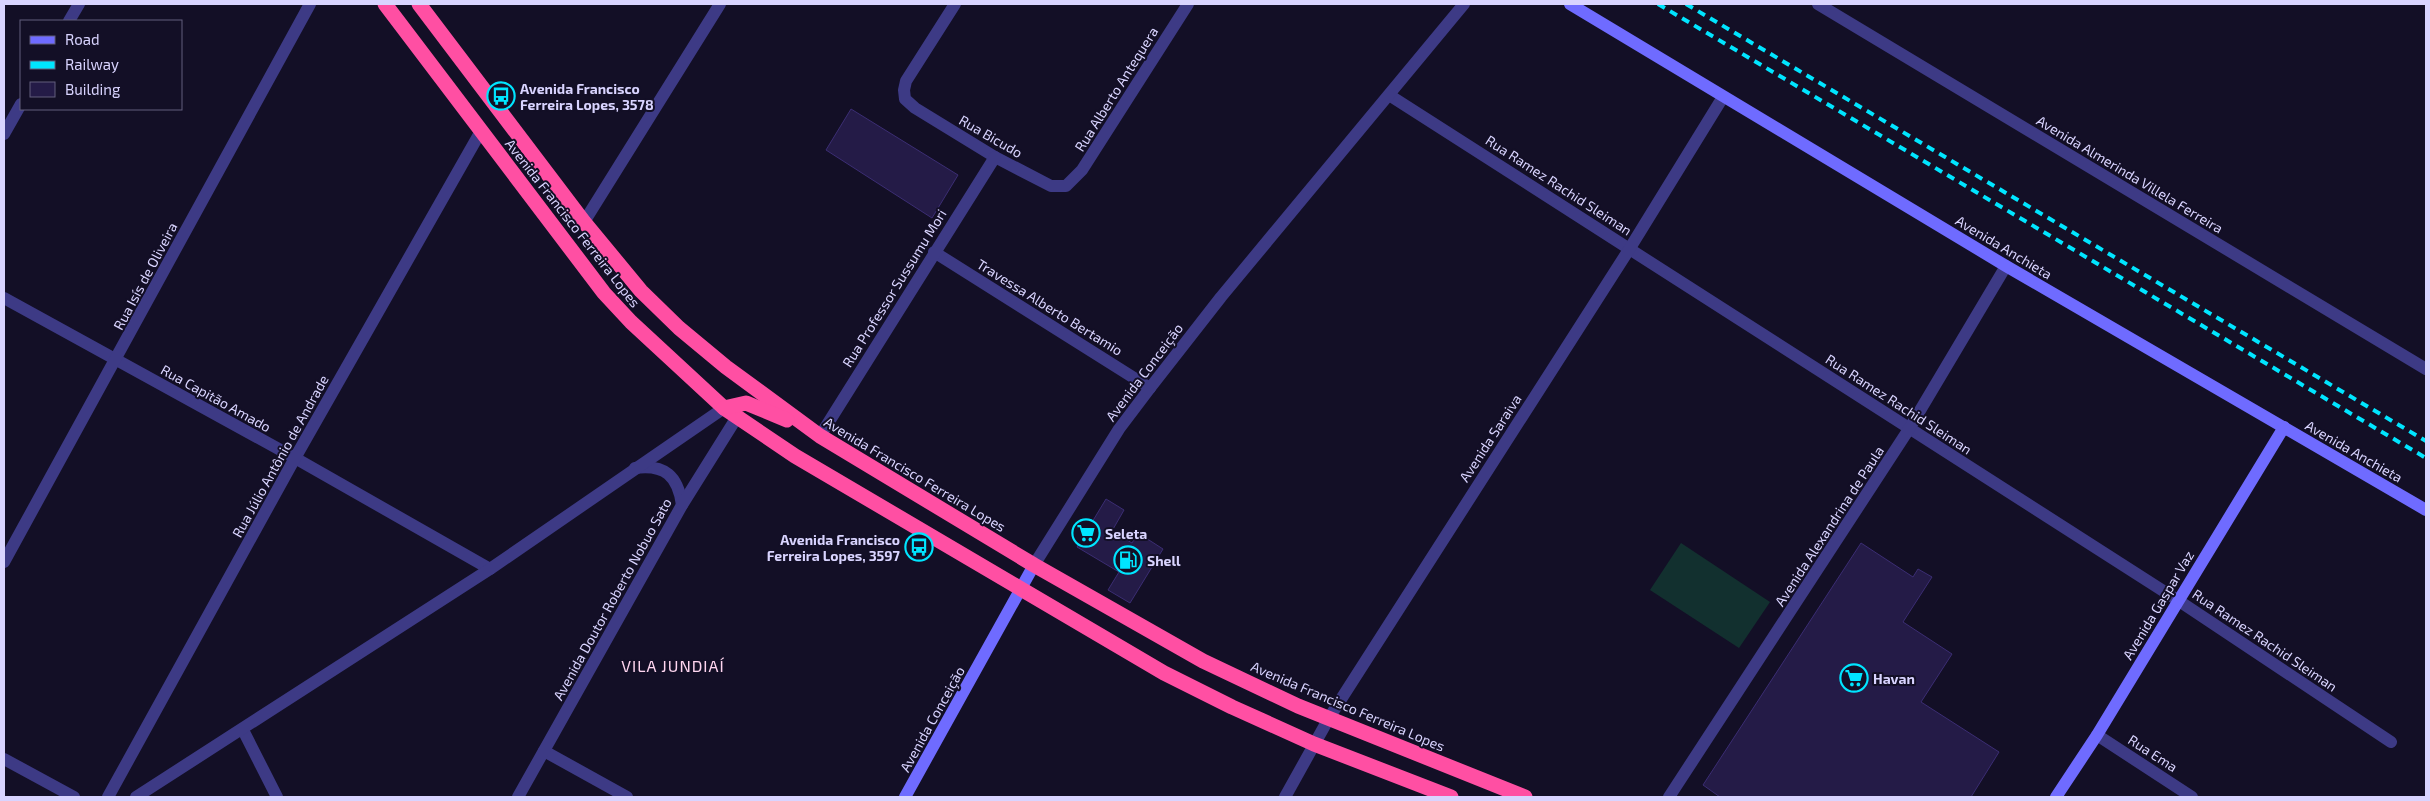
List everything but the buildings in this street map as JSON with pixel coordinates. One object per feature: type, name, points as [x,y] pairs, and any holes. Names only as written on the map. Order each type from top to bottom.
[{"type":"highway","name":"Avenida Francisco Ferreira Lopes","points":[[386,4],[604,293],[631,322],[724,408],[795,456],[1164,673],[1232,707],[1314,744],[1451,797]]},
{"type":"highway","name":"Avenida Francisco Ferreira Lopes","points":[[419,4],[584,222],[642,291],[680,328],[726,367],[820,436],[1034,565],[1203,662],[1298,706],[1526,797]]},
{"type":"highway","points":[[724,408],[746,403],[820,436]]},
{"type":"main road","name":"Avenida Anchieta","points":[[1570,4],[2006,266],[2426,510]]},
{"type":"main road","name":"Avenida Gaspar Vaz","points":[[2056,797],[2097,735],[2284,427]]},
{"type":"main road","name":"Avenida Conceição","points":[[905,797],[1034,565]]},
{"type":"street","points":[[70,20],[79,4]]},
{"type":"street","name":"Rua Isís de Oliveira","points":[[4,562],[310,4]]},
{"type":"street","points":[[584,222],[720,4]]},
{"type":"street","name":"Rua Bicudo","points":[[955,4],[906,81],[905,99],[916,108],[995,157],[1042,182],[1059,187],[1066,186]]},
{"type":"street","name":"Rua Alberto Antequera","points":[[1066,186],[1082,170],[1188,4]]},
{"type":"street","name":"Avenida Conceição","points":[[1034,565],[1119,429],[1150,388],[1221,297],[1464,4]]},
{"type":"street","name":"Avenida Almerinda Villela Ferreira","points":[[1818,4],[2426,369]]},
{"type":"street","name":"Rua Ramez Rachid Sleiman","points":[[1390,95],[2179,601],[2391,742]]},
{"type":"street","name":"Avenida Saraiva","points":[[1285,797],[1329,718],[1630,248],[1723,96]]},
{"type":"street","points":[[4,134],[20,106]]},
{"type":"street","name":"Rua Júlio Antônio de Andrade","points":[[108,797],[295,458],[481,131]]},
{"type":"street","name":"Rua Professor Sussumu Mori","points":[[820,436],[995,157]]},
{"type":"street","name":"Travessa Alberto Bertamio","points":[[934,252],[1150,388]]},
{"type":"street","name":"Avenida Alexandrina de Paula","points":[[1669,797],[1909,429],[2006,266]]},
{"type":"street","name":"Rua Capitão Amado","points":[[4,298],[295,458],[490,569]]},
{"type":"street","points":[[136,797],[243,730],[490,569],[724,408]]},
{"type":"street","name":"Avenida Doutor Roberto Nobuo Sato","points":[[518,797],[682,505],[737,417]]},
{"type":"street","points":[[635,468],[656,467],[666,472],[678,488],[682,505]]},
{"type":"street","points":[[243,730],[277,797]]},
{"type":"street","name":"Rua Ema","points":[[2097,735],[2192,797]]},
{"type":"street","points":[[544,751],[627,797]]},
{"type":"street","points":[[4,759],[74,797]]},
{"type":"green space","points":[[1681,543],[1770,602],[1739,648],[1650,590]]},
{"type":"railway","points":[[1658,4],[2426,458]]},
{"type":"railway","points":[[1686,4],[2426,441]]},
{"type":"place","name":"Avenida Francisco Ferreira Lopes, 3578","points":[[501,96]]},
{"type":"place","name":"Seleta","points":[[1086,533]]},
{"type":"place","name":"Avenida Francisco Ferreira Lopes, 3597","points":[[919,547]]},
{"type":"place","name":"Shell","points":[[1128,560]]},
{"type":"place","name":"Havan","points":[[1854,678]]},
{"type":"district","name":"VILA JUNDIAÍ","points":[[673,665]]}]
